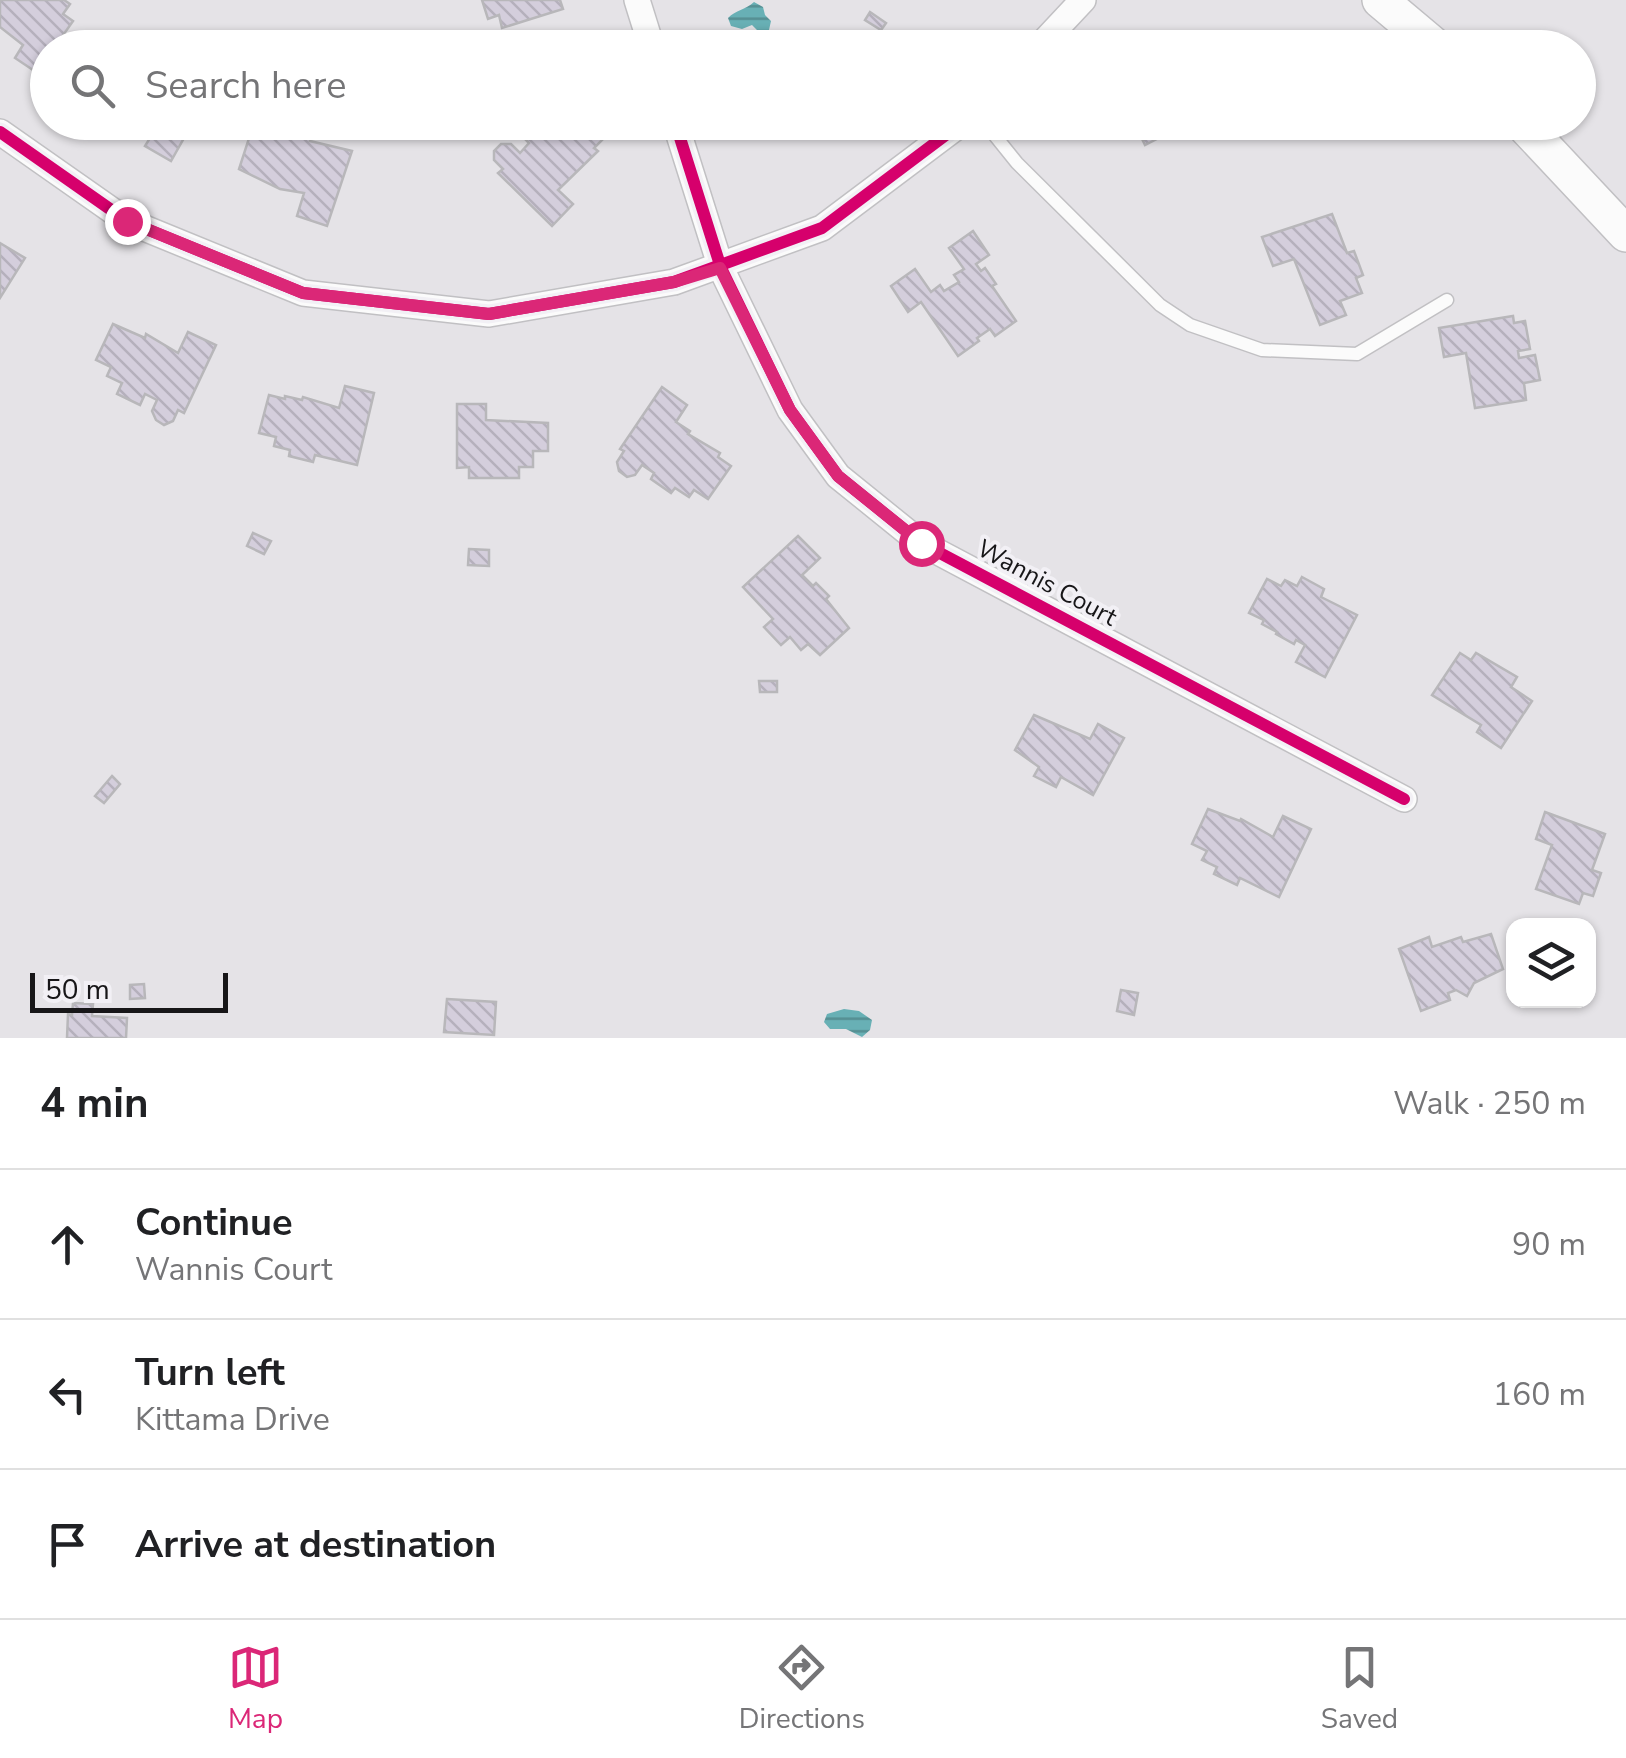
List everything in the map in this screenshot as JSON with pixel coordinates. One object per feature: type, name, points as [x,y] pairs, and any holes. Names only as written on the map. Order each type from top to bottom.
[{"type":"street","points":[[637,0],[646,30]]},
{"type":"street","points":[[1055,30],[1083,0]]},
{"type":"street","points":[[1380,0],[1415,30]]},
{"type":"street","points":[[0,132],[127,221],[303,293],[489,314],[674,282],[720,268],[822,228],[939,140]]},
{"type":"street","name":"Wannis Court","points":[[681,140],[720,268],[790,410],[838,476],[921,543],[1404,799]]},
{"type":"street","points":[[1539,140],[1626,234]]},
{"type":"lane","points":[[998,140],[1160,305],[1190,326],[1262,350],[1357,354],[1447,300]]},
{"type":"water","points":[[754,2],[763,7],[771,21],[769,30],[757,30],[752,25],[742,29],[731,26],[728,18]]},
{"type":"water","points":[[844,1009],[859,1011],[872,1020],[870,1030],[862,1037],[846,1029],[830,1029],[824,1022],[827,1014]]},
{"type":"building","points":[[0,0],[64,0],[70,4],[63,14],[73,21],[67,30],[30,30],[30,68],[15,58],[23,45],[0,27]]},
{"type":"building","points":[[482,0],[560,0],[563,9],[502,28],[499,15],[488,19]]},
{"type":"building","points":[[870,12],[886,23],[881,30],[865,20]]},
{"type":"building","points":[[149,140],[183,140],[171,161],[145,146]]},
{"type":"building","points":[[248,140],[310,140],[352,151],[327,226],[297,216],[304,193],[280,189],[239,169]]},
{"type":"building","points":[[526,140],[602,140],[594,148],[598,151],[558,190],[573,204],[552,226],[498,173],[503,169],[494,160],[494,151],[501,144],[511,144],[520,153],[529,143]]},
{"type":"building","points":[[1332,214],[1347,253],[1354,251],[1363,275],[1356,278],[1362,293],[1340,301],[1346,315],[1320,325],[1294,259],[1273,266],[1262,237]]},
{"type":"building","points":[[973,231],[989,255],[976,264],[981,271],[985,268],[996,284],[992,286],[1016,321],[995,336],[990,329],[958,356],[921,302],[908,312],[891,286],[915,269],[931,292],[940,285],[944,291],[959,282],[954,275],[964,269],[949,248]]},
{"type":"building","points":[[0,243],[25,258],[0,298]]},
{"type":"building","points":[[1513,316],[1514,323],[1525,321],[1530,349],[1518,351],[1519,358],[1535,355],[1540,380],[1524,383],[1526,400],[1475,408],[1466,353],[1444,357],[1439,328]]},
{"type":"building","points":[[113,324],[145,338],[146,334],[178,353],[188,332],[216,345],[184,413],[178,410],[173,421],[164,425],[156,420],[152,411],[157,400],[145,394],[140,405],[117,394],[122,383],[107,376],[111,367],[96,360]]},
{"type":"building","points":[[345,386],[374,393],[357,465],[315,455],[313,462],[289,456],[290,450],[274,446],[276,437],[259,433],[269,395],[302,400],[303,397],[339,408]]},
{"type":"building","points":[[662,387],[687,405],[676,422],[720,453],[718,457],[731,466],[708,499],[694,490],[689,497],[675,488],[671,493],[651,479],[654,473],[642,465],[635,475],[627,477],[619,471],[617,462],[624,451],[620,449]]},
{"type":"building","points":[[457,404],[486,404],[486,420],[548,423],[548,451],[533,451],[533,467],[519,467],[519,478],[469,478],[469,467],[457,468]]},
{"type":"building","points":[[253,533],[271,541],[264,554],[247,546]]},
{"type":"building","points":[[798,536],[820,558],[802,575],[829,596],[826,599],[849,628],[820,655],[808,644],[801,650],[790,637],[781,645],[764,627],[773,619],[743,587]]},
{"type":"building","points":[[469,549],[489,550],[489,566],[468,565]]},
{"type":"building","points":[[1302,577],[1324,589],[1321,597],[1357,615],[1325,677],[1296,662],[1305,645],[1276,634],[1262,624],[1264,620],[1249,613],[1267,579],[1281,586],[1285,580],[1297,586]]},
{"type":"building","points":[[1460,653],[1471,660],[1476,653],[1517,677],[1511,687],[1532,701],[1501,748],[1477,732],[1481,725],[1432,695]]},
{"type":"building","points":[[759,681],[777,681],[777,692],[760,692]]},
{"type":"building","points":[[1034,715],[1090,739],[1098,724],[1124,738],[1093,795],[1061,777],[1056,787],[1034,776],[1039,767],[1015,750]]},
{"type":"building","points":[[112,776],[120,784],[104,803],[95,796]]},
{"type":"building","points":[[1208,809],[1241,819],[1273,837],[1283,816],[1311,829],[1279,897],[1240,878],[1237,885],[1214,874],[1217,867],[1202,860],[1207,851],[1192,844]]},
{"type":"building","points":[[1545,812],[1605,834],[1592,870],[1601,873],[1593,896],[1583,893],[1579,904],[1536,889],[1552,845],[1536,839]]},
{"type":"building","points":[[1491,934],[1503,969],[1474,983],[1467,996],[1456,990],[1448,993],[1450,1000],[1421,1011],[1399,949],[1429,937],[1432,947],[1461,937],[1463,942]]},
{"type":"building","points":[[144,984],[145,998],[130,999],[130,985]]},
{"type":"building","points":[[1121,990],[1138,993],[1134,1015],[1117,1011]]},
{"type":"building","points":[[447,999],[496,1002],[494,1035],[444,1032]]},
{"type":"building","points":[[73,1003],[93,1004],[92,1016],[127,1018],[126,1038],[67,1038],[68,1014],[72,1015]]},
{"type":"cycle path","points":[[0,132],[127,221],[303,293],[489,314],[674,282],[822,228],[939,140]]},
{"type":"cycle path","points":[[681,140],[721,268],[790,410],[838,476],[921,543],[1404,799]]},
{"type":"route","points":[[127,221],[303,293],[489,314],[674,282],[720,268],[790,410],[838,476],[921,543]]}]
